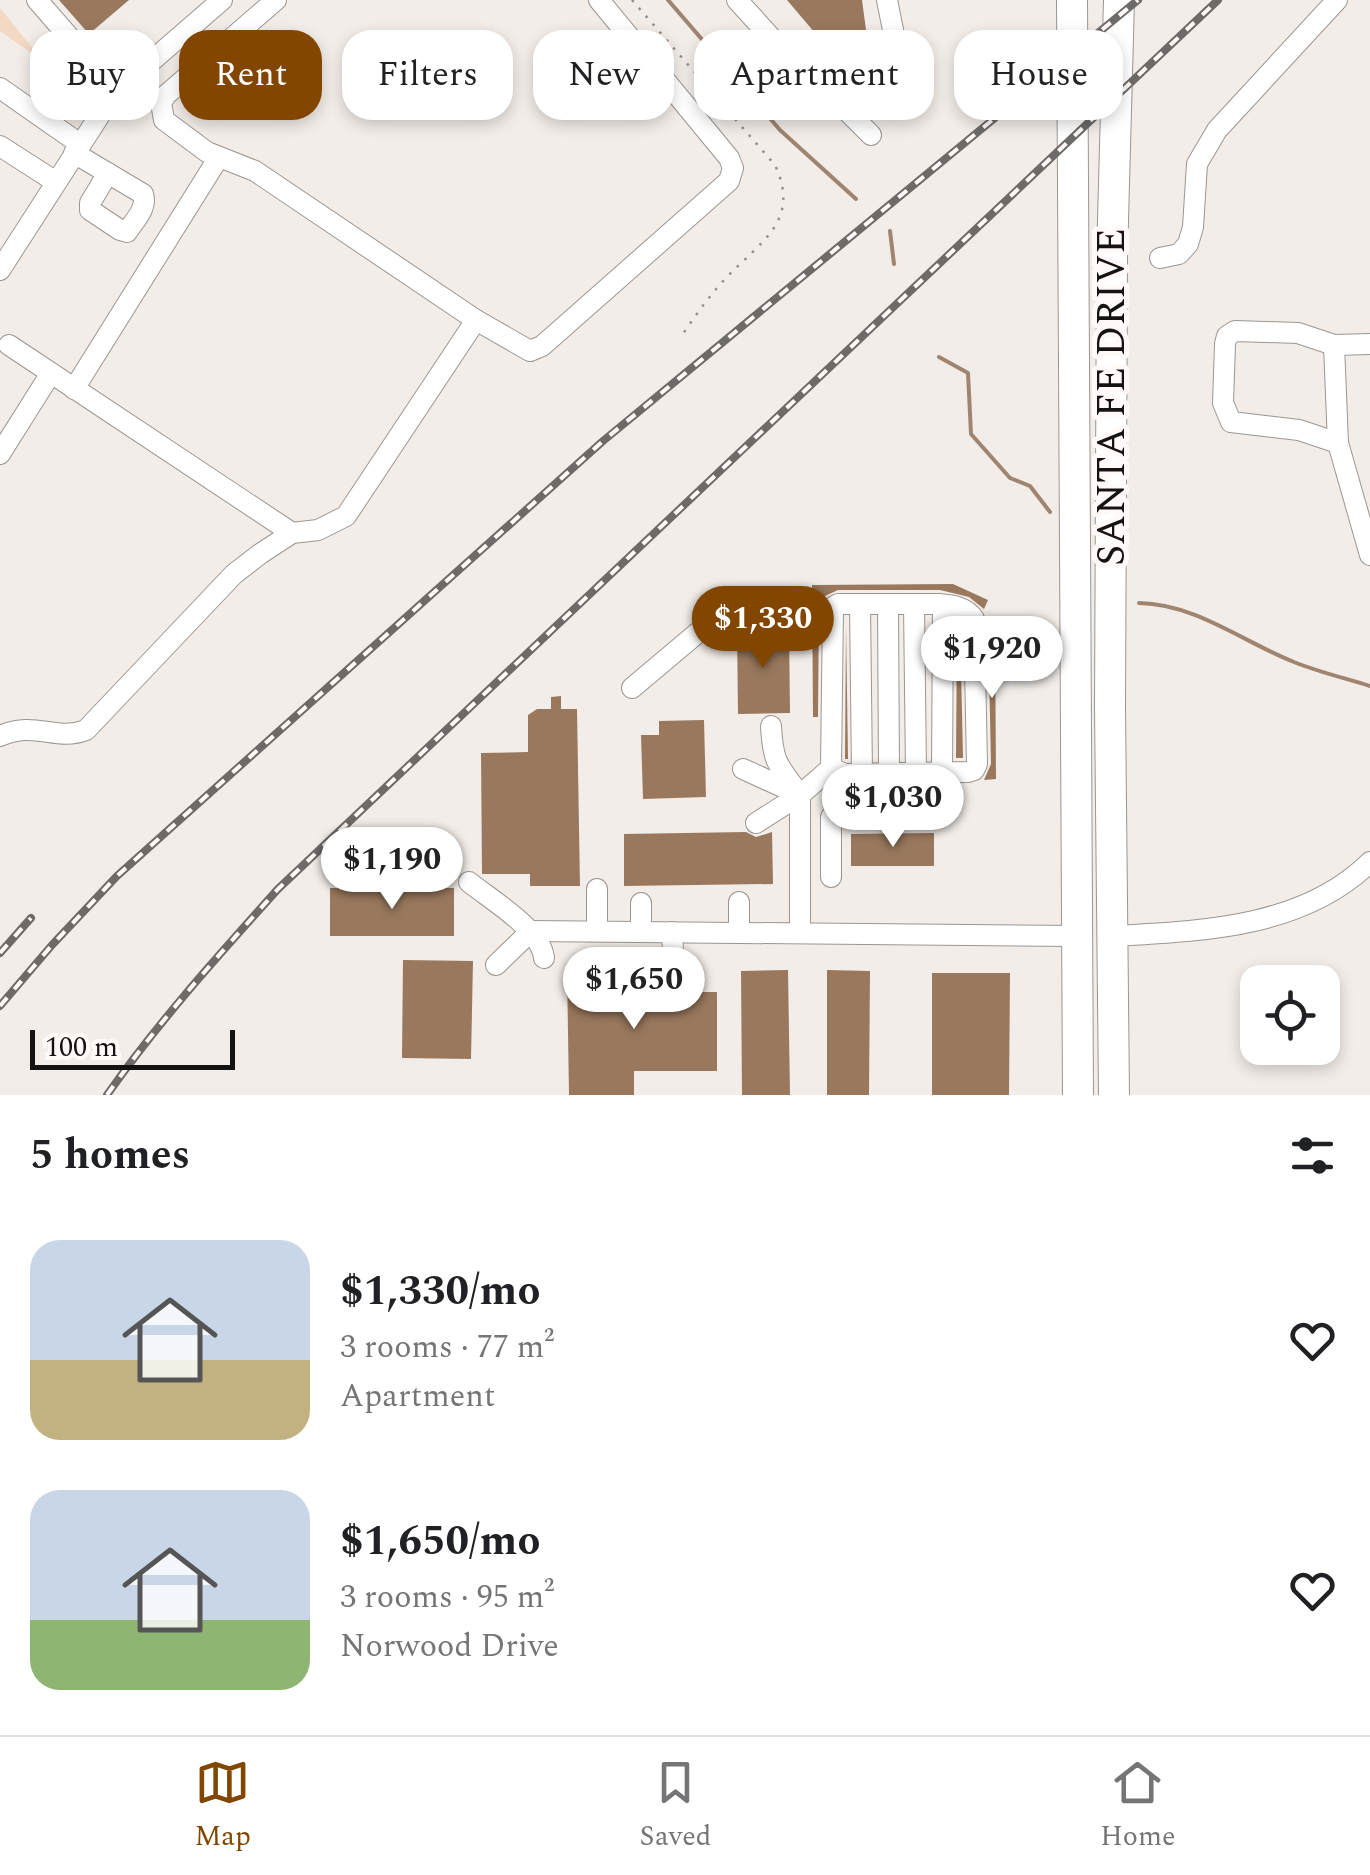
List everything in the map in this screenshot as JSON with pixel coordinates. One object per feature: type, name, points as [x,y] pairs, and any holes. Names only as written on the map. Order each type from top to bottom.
[{"type":"highway","name":"SANTA FE DRIVE","points":[[1072,0],[1078,1095]]},
{"type":"highway","name":"SANTA FE DRIVE","points":[[1114,1095],[1110,708],[1112,257],[1120,0]]},
{"type":"highway","points":[[1077,936],[1089,940],[1100,951],[1114,1006]]},
{"type":"street","points":[[38,0],[64,30]]},
{"type":"street","points":[[159,55],[222,0]]},
{"type":"street","points":[[276,0],[166,96],[161,103],[164,120],[207,152],[255,171],[476,320],[530,351],[542,346],[729,181],[732,168],[729,158],[599,0]]},
{"type":"street","points":[[737,0],[764,30]]},
{"type":"street","points":[[887,0],[893,30]]},
{"type":"street","points":[[1160,258],[1180,254],[1188,244],[1198,164],[1217,130],[1337,0]]},
{"type":"street","points":[[0,88],[108,173]]},
{"type":"street","points":[[0,270],[98,120]]},
{"type":"street","points":[[856,120],[871,136]]},
{"type":"street","points":[[0,146],[56,182]]},
{"type":"street","points":[[74,388],[219,157]]},
{"type":"street","points":[[0,736],[28,728],[62,735],[86,730],[234,574],[292,534],[318,530],[346,516],[476,320]]},
{"type":"street","points":[[1338,444],[1299,430],[1232,422],[1223,403],[1227,336],[1235,330],[1298,333],[1334,345],[1370,344]]},
{"type":"street","points":[[1334,345],[1338,444],[1370,555]]},
{"type":"street","points":[[3,348],[51,373],[292,534]]},
{"type":"street","points":[[0,454],[51,373]]},
{"type":"street","points":[[756,823],[800,795],[831,768],[832,611],[838,604],[951,605],[969,612],[974,618],[974,770],[844,774],[831,768]]},
{"type":"street","points":[[860,604],[862,774]]},
{"type":"street","points":[[888,604],[889,773]]},
{"type":"street","points":[[914,604],[916,773]]},
{"type":"street","points":[[942,772],[943,605]]},
{"type":"street","points":[[632,688],[727,608]]},
{"type":"street","points":[[771,726],[776,764],[800,795],[800,932]]},
{"type":"street","points":[[743,769],[800,795]]},
{"type":"street","points":[[831,817],[831,877]]},
{"type":"street","points":[[1114,936],[1226,927],[1282,915],[1322,896],[1370,862]]},
{"type":"street","points":[[469,882],[531,931],[543,948],[544,958]]},
{"type":"street","points":[[596,890],[596,931]]},
{"type":"street","points":[[739,902],[740,932]]},
{"type":"street","points":[[641,903],[641,931]]},
{"type":"street","points":[[496,965],[531,931],[1077,936]]},
{"type":"street","points":[[672,932],[674,972]]},
{"type":"shaded area","points":[[0,8],[30,45],[30,52],[0,31]]},
{"type":"building","points":[[59,0],[129,0],[94,30],[85,30]]},
{"type":"building","points":[[787,0],[862,0],[866,30],[812,30]]},
{"type":"building","points":[[953,584],[988,600],[984,609],[969,597],[940,590],[838,590],[825,596],[819,607],[818,717],[813,717],[812,585]]},
{"type":"building","points":[[960,624],[963,758],[956,758]]},
{"type":"building","points":[[988,624],[995,624],[996,779],[984,780],[991,764]]},
{"type":"building","points":[[846,626],[848,759],[845,759]]},
{"type":"building","points":[[737,629],[789,629],[790,713],[738,714]]},
{"type":"building","points":[[561,696],[561,709],[577,709],[580,886],[530,886],[530,874],[482,874],[481,753],[528,752],[528,715],[537,709],[551,709],[551,697]]},
{"type":"building","points":[[704,720],[706,797],[643,799],[641,735],[659,735],[659,721]]},
{"type":"building","points":[[746,832],[756,837],[772,832],[773,884],[624,886],[624,834]]},
{"type":"building","points":[[934,833],[934,866],[851,866],[851,834]]},
{"type":"building","points":[[330,888],[454,888],[454,936],[330,936]]},
{"type":"building","points":[[403,960],[473,961],[471,1059],[402,1058]]},
{"type":"building","points":[[632,969],[633,992],[717,992],[717,1071],[634,1071],[634,1095],[569,1095],[567,970]]},
{"type":"building","points":[[788,970],[790,1095],[742,1095],[741,971]]},
{"type":"building","points":[[827,970],[870,971],[869,1095],[827,1095]]},
{"type":"building","points":[[932,973],[1010,973],[1009,1095],[932,1095]]},
{"type":"waterway","points":[[668,0],[780,130],[856,199]]},
{"type":"waterway","points":[[890,231],[894,264]]},
{"type":"waterway","points":[[939,357],[968,373],[971,434],[1010,478],[1030,486],[1050,512]]},
{"type":"waterway","points":[[1139,603],[1200,617],[1294,662],[1370,686]]},
{"type":"railway","points":[[0,1006],[117,876],[603,441],[1138,0]]},
{"type":"railway","points":[[107,1095],[168,1015],[278,889],[1218,0]]},
{"type":"railway","points":[[0,953],[31,918]]}]
